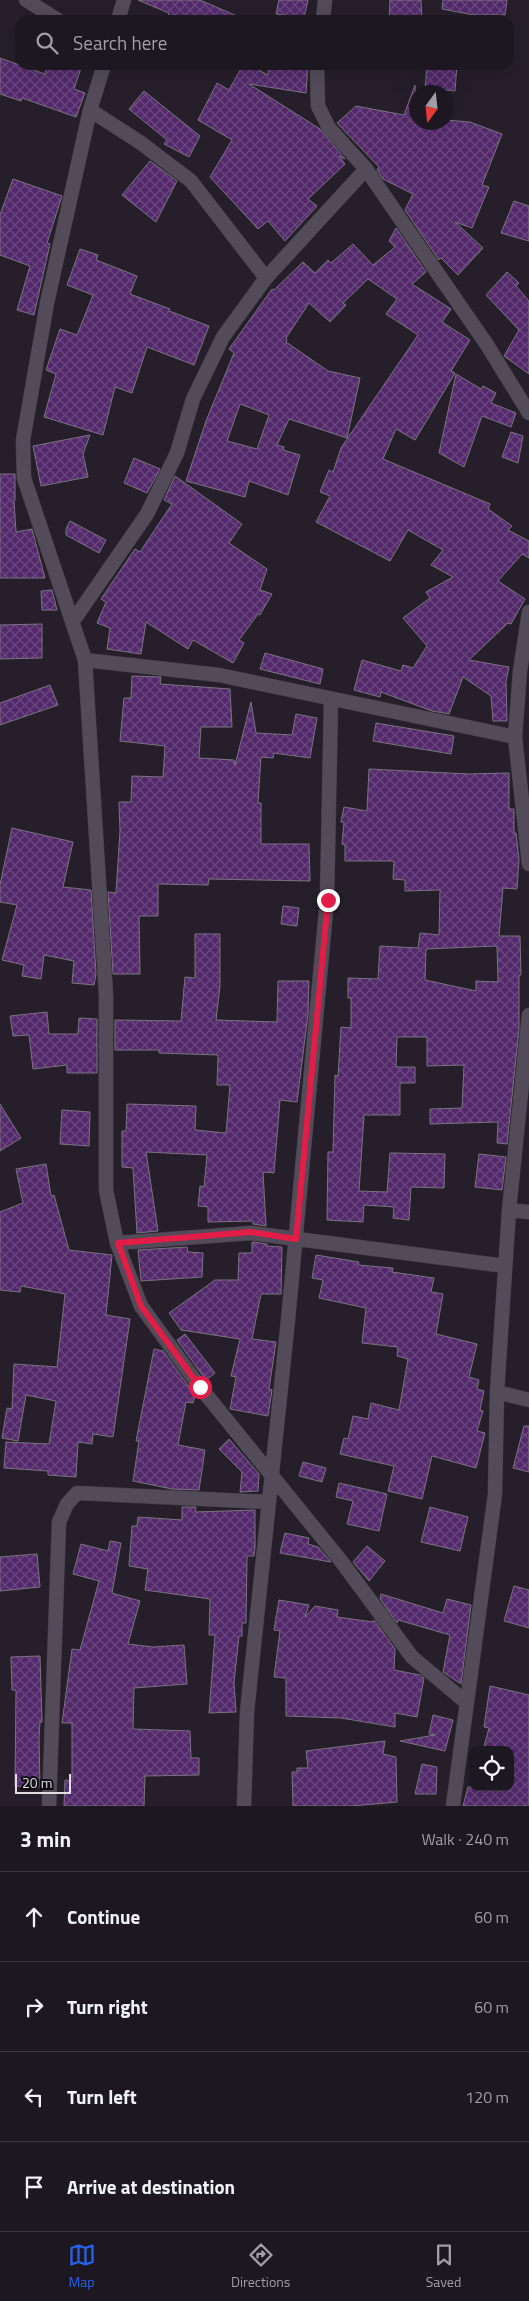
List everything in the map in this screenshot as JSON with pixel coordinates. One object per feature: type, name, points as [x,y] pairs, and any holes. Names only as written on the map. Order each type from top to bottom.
[{"type":"street","points":[[26,0],[50,15]]},
{"type":"street","points":[[120,15],[124,0]]},
{"type":"street","points":[[324,15],[325,0]]},
{"type":"street","points":[[102,70],[90,110],[47,303],[23,440],[24,478],[85,660],[106,995],[106,1190],[118,1243],[141,1306],[200,1387],[341,1561],[412,1657],[467,1703]]},
{"type":"street","points":[[317,70],[318,106],[329,128],[366,169],[486,345],[529,413]]},
{"type":"street","points":[[90,110],[141,142],[192,181],[266,278]]},
{"type":"street","points":[[73,621],[147,514],[178,453],[193,399],[223,337],[266,278],[366,169]]},
{"type":"street","points":[[529,612],[520,671],[515,737],[529,864]]},
{"type":"street","points":[[85,660],[219,675],[331,700],[515,737]]},
{"type":"street","points":[[244,1806],[247,1712],[296,1239],[328,900],[331,700]]},
{"type":"street","points":[[453,1806],[495,1494],[497,1392],[505,1266],[529,1015]]},
{"type":"street","points":[[509,1210],[529,1212]]},
{"type":"street","points":[[118,1243],[251,1232],[505,1266]]},
{"type":"street","points":[[497,1392],[529,1400]]},
{"type":"street","points":[[50,1806],[59,1522],[67,1504],[78,1493],[269,1502]]},
{"type":"building","points":[[138,0],[200,0],[234,15],[168,15],[169,13]]},
{"type":"building","points":[[279,0],[308,0],[305,15],[276,14]]},
{"type":"building","points":[[390,0],[421,0],[422,15],[389,15]]},
{"type":"building","points":[[443,0],[507,0],[505,15],[474,15],[442,9]]},
{"type":"building","points":[[0,58],[15,63],[15,70],[34,70],[45,74],[46,70],[80,70],[74,89],[85,93],[76,117],[22,98],[21,101],[0,94]]},
{"type":"building","points":[[240,70],[259,70],[268,75],[268,70],[308,70],[306,93],[249,84],[320,129],[345,159],[339,156],[345,164],[308,199],[317,206],[285,241],[268,221],[258,229],[210,177],[232,140],[198,120],[217,83],[229,90]]},
{"type":"building","points":[[427,70],[457,70],[455,91],[454,85],[425,85]]},
{"type":"building","points":[[144,91],[200,136],[189,157],[164,144],[167,140],[129,109]]},
{"type":"building","points":[[409,101],[409,130],[454,130],[454,121],[470,122],[502,134],[482,185],[489,187],[472,228],[455,222],[483,248],[458,275],[441,258],[439,260],[405,210],[413,194],[383,179],[377,170],[379,167],[337,123],[356,106],[404,115]]},
{"type":"building","points":[[150,161],[177,181],[156,222],[122,195]]},
{"type":"building","points":[[13,179],[62,196],[47,243],[50,244],[34,315],[17,310],[30,266],[0,255],[0,215]]},
{"type":"building","points":[[514,201],[529,206],[529,241],[501,233]]},
{"type":"building","points":[[396,228],[426,272],[412,284],[451,309],[442,322],[470,340],[451,371],[455,373],[415,440],[396,429],[383,459],[490,504],[488,509],[512,526],[508,530],[529,541],[529,558],[522,554],[498,581],[525,599],[511,624],[508,623],[469,660],[509,667],[506,681],[507,721],[493,721],[491,696],[463,677],[449,714],[432,711],[381,692],[380,697],[354,690],[362,660],[401,671],[403,665],[413,668],[427,646],[403,618],[430,598],[426,592],[453,577],[431,565],[443,550],[408,530],[390,561],[316,522],[330,496],[320,492],[329,470],[333,472],[341,448],[418,335],[386,314],[397,299],[368,279],[343,303],[346,305],[330,322],[309,303],[286,338],[286,342],[328,371],[360,378],[347,438],[289,419],[277,445],[284,447],[283,450],[300,455],[288,495],[249,481],[245,497],[186,481],[206,421],[234,353],[229,349],[272,289],[274,290],[303,262],[315,273],[328,260],[331,263],[353,244],[373,265],[395,247],[389,241]],"holes":[[[240,404],[269,415],[257,449],[227,441]]]},
{"type":"building","points":[[80,249],[98,255],[96,260],[137,276],[130,294],[209,326],[194,365],[147,347],[132,393],[115,387],[103,435],[44,417],[56,374],[46,370],[60,329],[77,335],[93,295],[67,285]]},
{"type":"building","points":[[507,272],[519,283],[516,286],[529,301],[529,374],[504,356],[519,330],[486,295]]},
{"type":"building","points":[[456,374],[481,389],[483,386],[496,393],[491,403],[516,413],[511,427],[482,416],[464,467],[439,453]]},
{"type":"building","points":[[511,432],[523,436],[518,463],[502,457]]},
{"type":"building","points":[[90,435],[83,454],[88,477],[41,486],[33,446]]},
{"type":"building","points":[[134,458],[160,469],[147,493],[124,483]]},
{"type":"building","points":[[0,474],[15,474],[16,532],[32,529],[45,578],[0,578]]},
{"type":"building","points":[[175,476],[242,524],[229,543],[267,569],[260,590],[272,594],[260,615],[258,614],[239,640],[244,643],[233,663],[193,640],[188,649],[146,622],[141,654],[107,649],[110,628],[97,623],[106,602],[101,599],[135,549],[140,552],[172,504],[164,500]]},
{"type":"building","points":[[70,521],[106,540],[99,553],[66,535],[66,529]]},
{"type":"building","points":[[52,590],[57,610],[42,610],[41,591]]},
{"type":"building","points":[[42,624],[42,658],[0,659],[0,625]]},
{"type":"building","points":[[265,653],[323,669],[320,684],[260,669]]},
{"type":"building","points":[[132,676],[161,677],[160,684],[230,689],[232,727],[201,727],[199,758],[234,760],[235,765],[251,702],[256,733],[292,735],[296,714],[317,718],[310,758],[274,753],[273,758],[261,757],[258,803],[261,803],[261,844],[309,844],[310,881],[209,879],[208,885],[158,884],[158,916],[139,916],[140,974],[113,974],[108,892],[116,893],[120,831],[119,802],[131,802],[132,776],[163,777],[165,746],[120,741],[124,698],[131,698]]},
{"type":"building","points":[[50,685],[58,705],[0,725],[0,703]]},
{"type":"building","points":[[376,723],[454,736],[451,754],[373,741]]},
{"type":"building","points":[[369,769],[468,774],[509,773],[509,809],[514,809],[514,833],[516,833],[519,859],[517,889],[503,888],[499,936],[520,936],[521,975],[519,975],[519,1029],[507,1144],[497,1143],[498,1122],[430,1124],[430,1109],[462,1108],[464,1065],[427,1066],[427,1037],[397,1037],[396,1067],[415,1067],[415,1083],[400,1083],[400,1115],[364,1115],[359,1191],[387,1192],[390,1153],[445,1154],[444,1188],[411,1187],[409,1220],[393,1218],[394,1207],[364,1205],[363,1222],[327,1220],[328,1152],[333,1152],[335,1075],[338,1076],[341,1027],[351,1028],[351,998],[348,998],[348,978],[378,979],[380,946],[418,948],[420,933],[439,935],[440,890],[405,891],[405,880],[393,879],[394,861],[345,861],[345,845],[342,844],[344,822],[341,822],[344,807],[367,811]],"holes":[[[497,946],[498,982],[476,981],[476,991],[425,980],[426,949]]]},
{"type":"building","points":[[12,828],[73,842],[63,887],[91,890],[96,974],[94,985],[72,983],[74,961],[44,955],[41,979],[22,976],[24,965],[2,960],[17,905],[0,902],[0,885]]},
{"type":"building","points":[[283,906],[299,908],[297,926],[281,924]]},
{"type":"building","points":[[195,934],[220,934],[220,986],[216,1020],[277,1022],[278,981],[309,981],[308,1014],[297,1102],[280,1100],[274,1173],[263,1172],[266,1226],[253,1224],[253,1221],[208,1222],[208,1207],[198,1206],[200,1186],[204,1187],[207,1155],[146,1152],[158,1231],[137,1233],[133,1168],[122,1167],[122,1131],[126,1131],[127,1104],[196,1106],[195,1130],[226,1133],[230,1085],[217,1085],[218,1055],[159,1053],[159,1050],[115,1050],[115,1020],[181,1021],[185,977],[195,978]]},
{"type":"building","points":[[47,1012],[49,1034],[78,1034],[79,1018],[97,1019],[97,1073],[67,1073],[67,1065],[33,1069],[29,1035],[13,1036],[10,1016]]},
{"type":"building","points":[[0,1104],[21,1138],[0,1151]]},
{"type":"building","points":[[62,1110],[90,1112],[89,1146],[60,1144]]},
{"type":"building","points":[[479,1154],[506,1157],[502,1190],[475,1187]]},
{"type":"building","points":[[46,1164],[51,1196],[54,1195],[69,1250],[112,1255],[106,1315],[130,1319],[113,1437],[93,1434],[92,1444],[78,1442],[76,1477],[48,1475],[48,1471],[4,1468],[6,1442],[49,1444],[56,1401],[26,1395],[18,1441],[2,1438],[7,1408],[12,1409],[14,1364],[57,1367],[65,1294],[21,1286],[20,1292],[0,1290],[0,1212],[23,1203],[16,1169]]},
{"type":"building","points":[[252,1242],[282,1247],[281,1294],[261,1294],[252,1339],[276,1342],[269,1389],[272,1390],[268,1416],[230,1409],[236,1377],[231,1376],[240,1339],[181,1330],[169,1313],[215,1280],[238,1280],[239,1253],[252,1253]]},
{"type":"building","points":[[187,1247],[188,1252],[203,1253],[202,1277],[141,1281],[138,1250]]},
{"type":"building","points":[[316,1255],[359,1262],[358,1265],[393,1268],[392,1272],[434,1278],[431,1292],[443,1294],[436,1334],[477,1344],[469,1377],[479,1380],[477,1389],[484,1391],[480,1410],[483,1411],[477,1431],[485,1433],[476,1468],[432,1456],[422,1499],[388,1491],[394,1466],[340,1454],[344,1438],[348,1439],[353,1416],[368,1419],[371,1403],[399,1410],[408,1359],[397,1356],[398,1347],[362,1343],[366,1308],[319,1298],[323,1280],[312,1278]]},
{"type":"building","points":[[185,1334],[215,1373],[206,1380],[177,1340]]},
{"type":"building","points":[[154,1349],[163,1351],[195,1395],[193,1403],[186,1402],[178,1445],[205,1450],[199,1490],[172,1489],[133,1481],[139,1441],[136,1441]]},
{"type":"building","points":[[524,1426],[529,1426],[529,1472],[513,1468]]},
{"type":"building","points":[[229,1439],[259,1474],[258,1491],[240,1492],[242,1472],[219,1449]]},
{"type":"building","points":[[303,1462],[326,1468],[322,1482],[299,1476]]},
{"type":"building","points":[[339,1483],[387,1494],[379,1531],[347,1524],[353,1501],[336,1497]]},
{"type":"building","points":[[182,1507],[196,1507],[195,1512],[255,1510],[254,1556],[247,1556],[246,1623],[242,1623],[242,1636],[239,1636],[234,1683],[236,1712],[209,1713],[215,1635],[209,1635],[210,1599],[145,1590],[148,1569],[129,1566],[132,1526],[137,1526],[138,1517],[182,1520]]},
{"type":"building","points":[[430,1507],[468,1517],[460,1551],[421,1542]]},
{"type":"building","points":[[285,1533],[309,1538],[308,1544],[318,1547],[331,1562],[280,1553]]},
{"type":"building","points":[[110,1541],[121,1543],[112,1593],[140,1601],[128,1644],[153,1647],[184,1645],[187,1684],[134,1688],[133,1729],[190,1731],[191,1758],[199,1758],[199,1775],[145,1776],[144,1806],[64,1806],[65,1780],[72,1781],[72,1723],[62,1723],[72,1649],[80,1650],[99,1581],[73,1574],[81,1544],[108,1551]]},
{"type":"building","points":[[367,1546],[385,1561],[369,1581],[353,1562]]},
{"type":"building","points":[[37,1554],[40,1587],[0,1591],[0,1557]]},
{"type":"building","points":[[514,1586],[529,1590],[529,1628],[504,1621]]},
{"type":"building","points":[[381,1594],[443,1613],[447,1599],[471,1605],[461,1684],[443,1672],[450,1635],[398,1620],[397,1623],[380,1599]]},
{"type":"building","points":[[279,1600],[309,1605],[305,1617],[315,1606],[338,1610],[337,1617],[373,1622],[374,1620],[395,1649],[394,1670],[420,1675],[424,1678],[417,1717],[395,1713],[395,1727],[341,1718],[286,1716],[286,1678],[274,1677],[280,1631],[274,1630]]},
{"type":"building","points":[[40,1656],[42,1722],[40,1722],[39,1737],[40,1787],[15,1786],[16,1690],[12,1690],[11,1657]]},
{"type":"building","points":[[490,1686],[529,1695],[529,1806],[463,1806],[468,1787],[469,1791],[514,1791],[514,1746],[484,1746],[489,1728],[484,1727]]},
{"type":"building","points":[[433,1715],[453,1720],[445,1751],[400,1741],[435,1735],[429,1734]]},
{"type":"building","points":[[385,1741],[383,1754],[396,1757],[397,1802],[352,1806],[293,1806],[292,1772],[297,1772],[297,1768],[308,1768],[306,1751]]},
{"type":"building","points":[[422,1764],[437,1767],[436,1794],[415,1794]]},
{"type":"route","points":[[200,1387],[141,1306],[118,1243],[251,1232],[296,1239],[328,900]]}]
